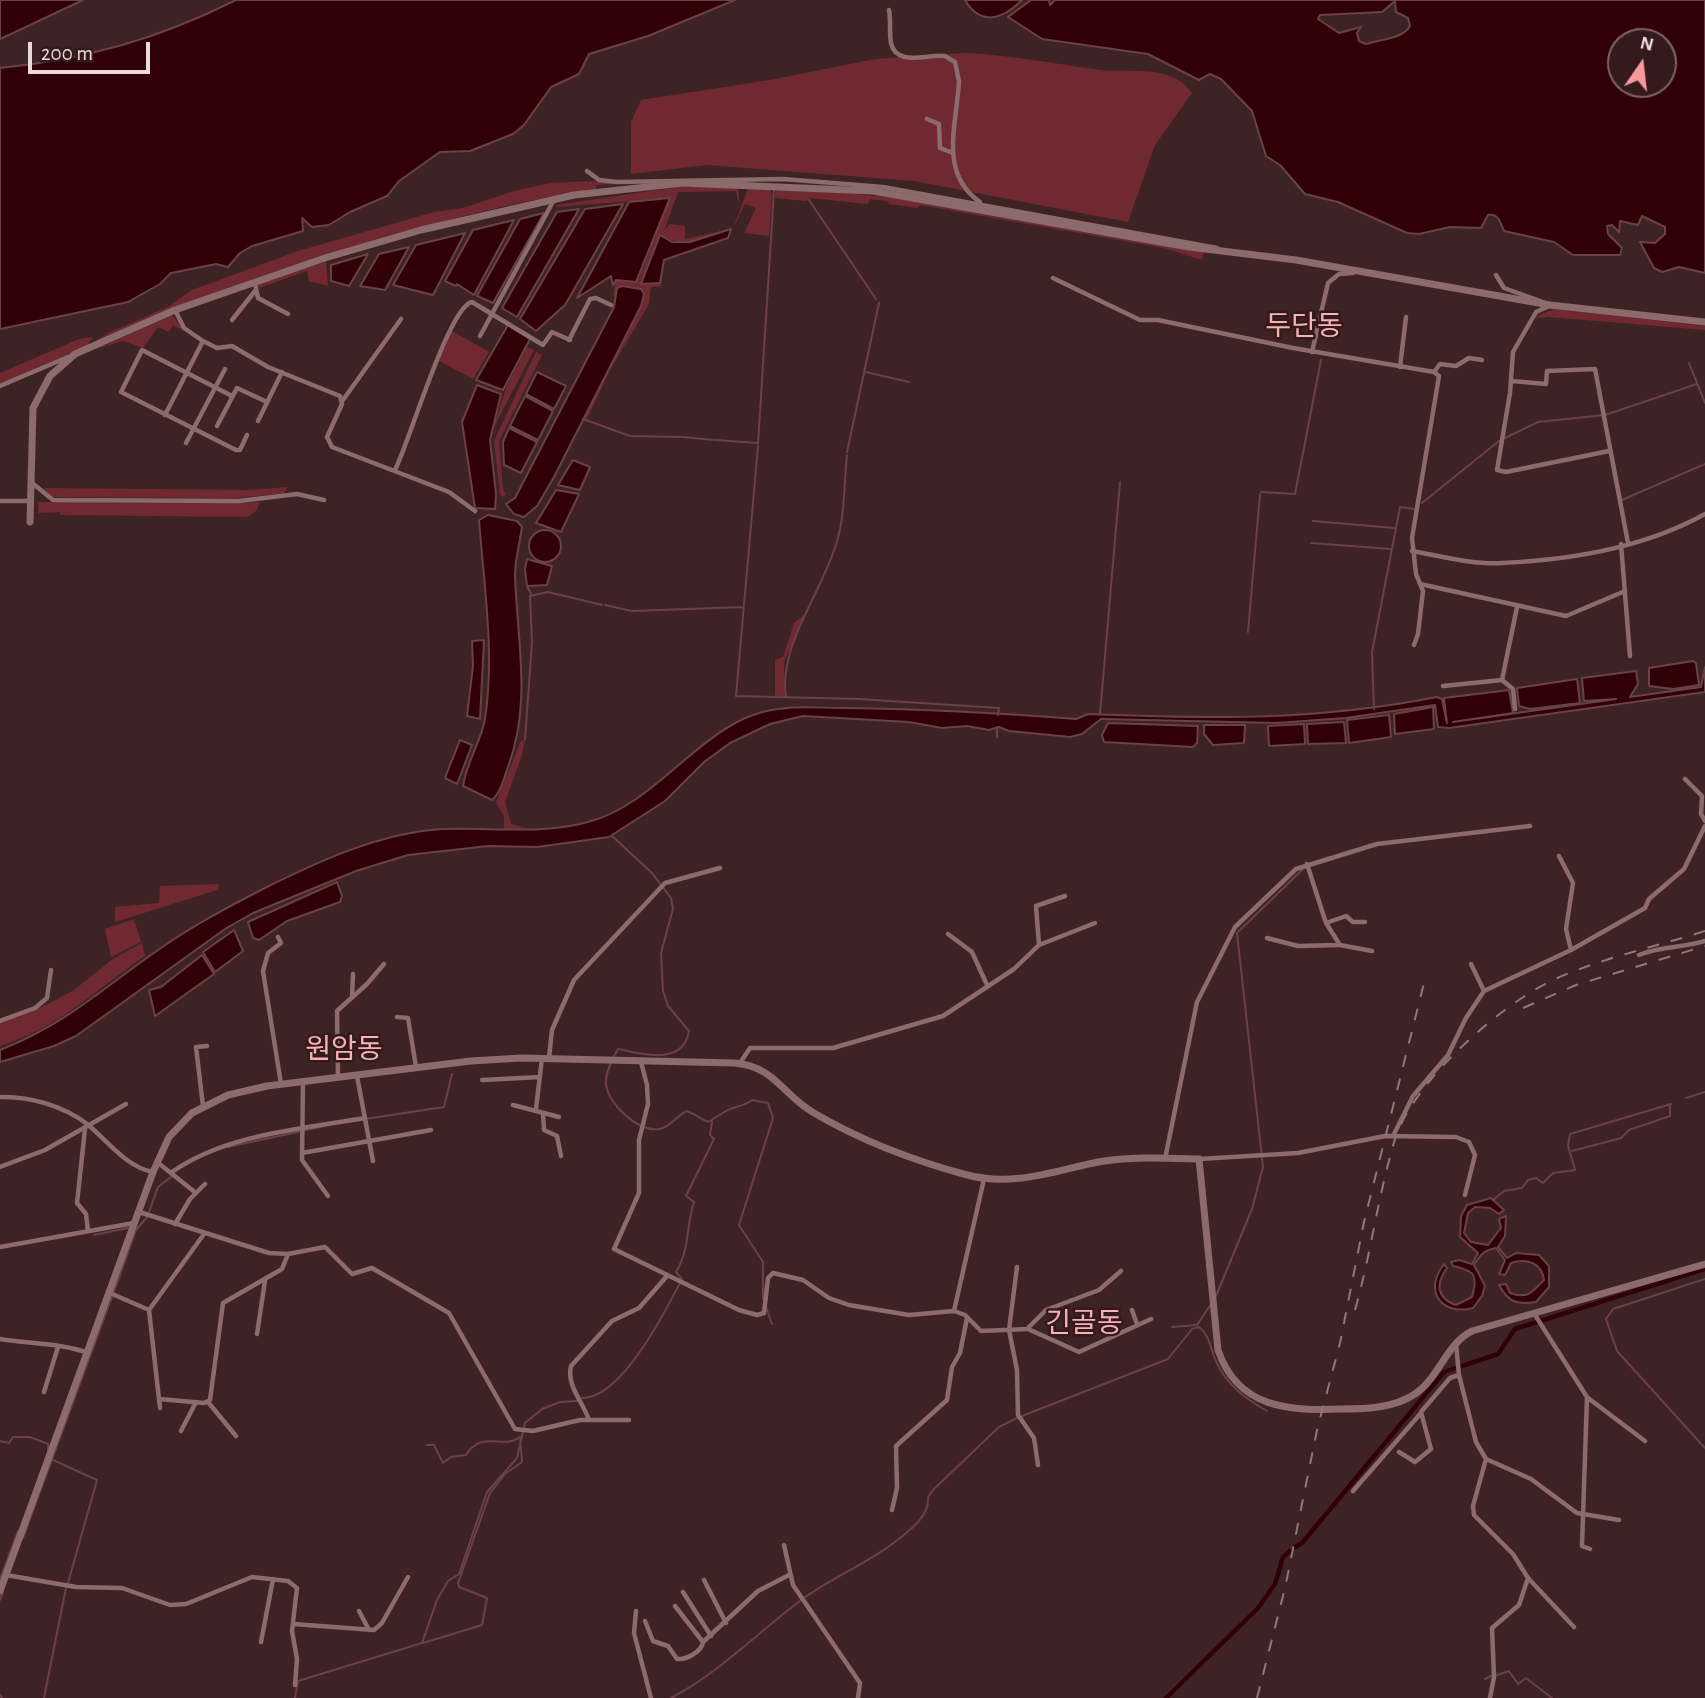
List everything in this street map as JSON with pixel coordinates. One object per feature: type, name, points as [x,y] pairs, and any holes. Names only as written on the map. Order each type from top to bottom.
[{"type":"street","points":[[889,10],[890,40],[897,54],[905,58],[945,56],[957,67],[960,81],[953,153],[956,175],[965,190],[987,205]]},
{"type":"street","points":[[927,119],[939,124],[940,148],[953,153]]},
{"type":"street","points":[[587,171],[599,180],[617,183],[727,178],[835,182],[895,189],[1212,246],[1221,250]]},
{"type":"street","points":[[0,386],[175,310],[421,230],[555,198],[683,183],[842,188],[1550,305],[1705,322]]},
{"type":"street","points":[[480,336],[555,198]]},
{"type":"street","points":[[1312,352],[1328,282],[1339,274],[1357,271]]},
{"type":"street","points":[[1496,275],[1504,288],[1550,305]]},
{"type":"street","points":[[1053,278],[1140,320],[1158,320],[1312,352],[1434,372],[1439,376],[1412,551],[1423,591],[1418,634],[1414,645]]},
{"type":"street","points":[[255,282],[256,291],[262,301],[288,314]]},
{"type":"street","points":[[232,320],[256,291]]},
{"type":"street","points":[[395,470],[459,311],[472,302],[543,345],[552,332],[570,340],[590,299],[596,298],[611,305]]},
{"type":"street","points":[[1550,305],[1535,312],[1515,346],[1498,471],[1609,451]]},
{"type":"street","points":[[175,310],[184,328],[203,341],[218,348],[232,346],[282,372],[331,391],[343,400]]},
{"type":"street","points":[[1400,367],[1406,317]]},
{"type":"street","points":[[401,319],[343,400],[327,443],[449,492],[475,511]]},
{"type":"street","points":[[165,415],[203,341]]},
{"type":"street","points":[[232,396],[142,350],[121,392],[236,450],[240,450],[247,435]]},
{"type":"street","points":[[30,522],[33,408],[50,376],[75,354]]},
{"type":"street","points":[[1434,372],[1440,364],[1456,366],[1469,358],[1482,360]]},
{"type":"street","points":[[187,443],[225,369]]},
{"type":"street","points":[[1511,381],[1546,384],[1547,371],[1595,369],[1628,543]]},
{"type":"street","points":[[258,421],[282,372]]},
{"type":"street","points":[[217,426],[237,388],[267,402]]},
{"type":"street","points":[[30,481],[53,500],[239,501],[297,494],[324,500]]},
{"type":"street","points":[[0,501],[31,501]]},
{"type":"street","points":[[1412,551],[1500,564],[1576,555],[1674,530],[1705,514]]},
{"type":"street","points":[[1621,544],[1630,656]]},
{"type":"street","points":[[1419,583],[1566,616],[1625,591]]},
{"type":"street","points":[[1502,680],[1517,607]]},
{"type":"street","points":[[1443,686],[1502,680],[1513,689],[1515,709]]},
{"type":"street","points":[[1393,1136],[1413,1096],[1448,1055],[1466,1018],[1484,991],[1571,950],[1644,908],[1649,899],[1684,869],[1705,824],[1701,814],[1702,796],[1685,779]]},
{"type":"street","points":[[1165,1160],[1198,1002],[1235,928],[1296,869],[1377,844],[1531,826]]},
{"type":"street","points":[[1559,856],[1573,883],[1566,929],[1571,950]]},
{"type":"street","points":[[1307,864],[1326,923],[1340,945]]},
{"type":"street","points":[[536,1109],[540,1077],[552,1030],[574,980],[665,883],[720,869]]},
{"type":"street","points":[[1039,945],[1037,906],[1065,896]]},
{"type":"street","points":[[1326,923],[1346,916],[1353,922],[1366,922]]},
{"type":"street","points":[[740,1063],[750,1048],[833,1048],[943,1016],[1014,969],[1039,945],[1095,923]]},
{"type":"street","points":[[948,934],[972,953],[987,985]]},
{"type":"street","points":[[278,937],[281,943],[268,953],[263,971],[281,1084]]},
{"type":"street","points":[[1267,938],[1298,946],[1340,945],[1372,951]]},
{"type":"street","points":[[1639,955],[1659,948],[1685,947],[1705,941]]},
{"type":"street","points":[[338,1078],[336,1015],[340,1006],[384,964]]},
{"type":"street","points":[[1471,964],[1484,991]]},
{"type":"street","points":[[0,1021],[35,1009],[47,998],[51,970]]},
{"type":"street","points":[[352,974],[352,997]]},
{"type":"street","points":[[397,1017],[408,1018],[416,1068]]},
{"type":"street","points":[[203,1106],[196,1047],[206,1046]]},
{"type":"street","points":[[0,1591],[158,1159],[179,1124],[203,1106],[228,1095],[281,1084],[416,1068],[545,1058],[740,1063],[749,1064],[775,1077],[805,1107],[843,1128],[915,1158],[984,1179],[1037,1178],[1100,1161],[1298,1153],[1393,1136],[1457,1137],[1469,1142],[1475,1154],[1465,1195]]},
{"type":"street","points":[[641,1062],[648,1085],[648,1104],[639,1140],[639,1193],[614,1249],[667,1276],[757,1315],[764,1313],[768,1278],[773,1273],[803,1280],[829,1298],[849,1306],[909,1315],[954,1311],[967,1317],[981,1331],[1027,1329],[1079,1352],[1151,1319]]},
{"type":"street","points":[[357,1076],[373,1161]]},
{"type":"street","points":[[482,1080],[540,1077]]},
{"type":"street","points":[[303,1082],[302,1160],[328,1196]]},
{"type":"street","points":[[0,1097],[41,1103],[86,1127],[133,1164],[153,1172]]},
{"type":"street","points":[[0,1167],[25,1159],[126,1104]]},
{"type":"street","points":[[513,1105],[559,1117]]},
{"type":"street","points":[[543,1113],[544,1130],[557,1136],[561,1156]]},
{"type":"street","points":[[172,1172],[187,1161],[223,1147],[303,1128],[365,1118]]},
{"type":"street","points":[[86,1127],[77,1203],[86,1214],[88,1231]]},
{"type":"street","points":[[303,1153],[430,1130]]},
{"type":"street","points":[[158,1159],[196,1193]]},
{"type":"street","points":[[1199,1159],[1215,1339],[1220,1358],[1232,1376],[1257,1398],[1274,1406],[1297,1410],[1388,1405],[1411,1396],[1427,1384],[1456,1343],[1472,1331],[1705,1264]]},
{"type":"street","points":[[954,1311],[984,1179]]},
{"type":"street","points":[[175,1224],[205,1184]]},
{"type":"street","points":[[139,1212],[269,1253],[288,1254],[325,1247],[352,1274],[372,1268],[449,1312],[515,1429],[533,1431],[589,1420],[629,1420]]},
{"type":"street","points":[[0,1247],[135,1223]]},
{"type":"street","points":[[160,1408],[149,1310],[204,1234]]},
{"type":"street","points":[[236,1436],[208,1402],[223,1303],[282,1269],[288,1254]]},
{"type":"street","points":[[1017,1267],[1009,1330],[1017,1370],[1018,1415],[1034,1438],[1038,1465]]},
{"type":"street","points":[[1027,1329],[1046,1310],[1099,1290],[1121,1271]]},
{"type":"street","points":[[589,1420],[576,1396],[570,1373],[571,1366],[601,1331],[620,1316],[639,1308],[667,1276]]},
{"type":"street","points":[[257,1334],[265,1281]]},
{"type":"street","points":[[110,1293],[149,1310]]},
{"type":"street","points":[[1132,1310],[1137,1324]]},
{"type":"street","points":[[1535,1315],[1587,1397],[1645,1441]]},
{"type":"street","points":[[892,1510],[897,1488],[896,1446],[947,1400],[952,1367],[960,1353],[967,1317]]},
{"type":"street","points":[[0,1339],[27,1345],[47,1343],[88,1353]]},
{"type":"street","points":[[1456,1343],[1459,1376],[1476,1442],[1486,1459],[1531,1479],[1581,1515],[1619,1520]]},
{"type":"street","points":[[44,1392],[58,1347]]},
{"type":"street","points":[[1353,1491],[1450,1378],[1459,1376]]},
{"type":"street","points":[[1587,1397],[1581,1515],[1582,1546],[1590,1549]]},
{"type":"street","points":[[159,1399],[208,1402]]},
{"type":"street","points":[[181,1431],[196,1402]]},
{"type":"street","points":[[1399,1452],[1415,1462],[1431,1449],[1421,1412]]},
{"type":"street","points":[[1486,1459],[1473,1506],[1474,1515],[1513,1554],[1528,1578],[1574,1627]]},
{"type":"street","points":[[784,1545],[789,1575],[813,1617],[860,1683],[857,1697]]},
{"type":"street","points":[[6,1575],[76,1587],[122,1588],[170,1605],[186,1604],[252,1577],[288,1581],[297,1588],[293,1623],[297,1659],[295,1685]]},
{"type":"street","points":[[645,1621],[651,1639],[665,1644],[681,1660],[701,1649],[703,1642],[758,1591],[789,1575]]},
{"type":"street","points":[[293,1623],[369,1630],[382,1623],[408,1577]]},
{"type":"street","points":[[1490,1698],[1494,1677],[1492,1628],[1519,1605],[1528,1578]]},
{"type":"street","points":[[261,1642],[273,1579]]},
{"type":"street","points":[[704,1580],[726,1623]]},
{"type":"street","points":[[683,1592],[711,1636]]},
{"type":"street","points":[[675,1606],[703,1642]]},
{"type":"street","points":[[359,1611],[369,1630]]},
{"type":"street","points":[[636,1611],[634,1633],[642,1656],[642,1672],[651,1698]]},
{"type":"shaded area","points":[[0,0],[83,0],[0,39]]},
{"type":"shaded area","points":[[236,0],[735,0],[648,36],[589,54],[579,74],[551,87],[524,125],[513,134],[470,151],[440,152],[399,181],[387,196],[350,212],[329,225],[312,227],[302,218],[303,231],[252,246],[240,253],[228,267],[216,264],[171,273],[160,284],[128,302],[0,329],[0,68],[63,59],[121,45],[178,26]]},
{"type":"shaded area","points":[[965,0],[1022,0],[1007,12],[985,17],[971,9]]},
{"type":"shaded area","points":[[1031,0],[1049,0],[1050,5],[1055,0],[1705,0],[1705,273],[1679,267],[1662,272],[1654,268],[1640,242],[1655,243],[1665,234],[1665,227],[1642,216],[1638,225],[1620,221],[1619,232],[1612,225],[1607,226],[1608,234],[1622,248],[1620,255],[1573,255],[1554,242],[1504,231],[1499,219],[1492,215],[1488,215],[1481,228],[1450,227],[1419,234],[1407,233],[1338,202],[1305,194],[1280,165],[1266,156],[1252,111],[1221,79],[1210,74],[1199,80],[1148,54],[1042,39],[1008,17]],"holes":[[[1395,1],[1396,12],[1408,18],[1410,26],[1407,30],[1397,36],[1366,44],[1359,41],[1357,33],[1361,27],[1339,33],[1318,19],[1320,15],[1382,12]]]},
{"type":"shaded area","points":[[965,53],[1101,70],[1150,72],[1174,78],[1184,84],[1192,93],[1155,145],[1128,222],[914,181],[707,165],[631,174],[631,122],[641,100],[770,80],[875,59]]},
{"type":"shaded area","points":[[592,181],[615,184],[596,185],[596,189],[467,215],[403,233],[279,274],[93,343],[108,333],[168,307],[192,290],[298,251],[434,212],[463,208],[514,191],[550,183]]},
{"type":"shaded area","points":[[678,187],[738,187],[739,199],[738,202],[736,191],[678,192],[664,231],[670,224],[685,226],[685,239],[731,229],[690,242],[668,240],[644,285],[660,283],[662,286],[651,287],[649,304],[610,370],[587,419],[584,417],[641,306],[635,287],[620,286],[613,297],[615,280],[636,282],[639,279],[670,198],[556,205]]},
{"type":"shaded area","points":[[776,188],[830,191],[938,204],[1204,251],[1202,260],[1164,248],[920,205],[918,208],[889,204],[888,201],[870,199],[868,204],[809,198],[806,201],[775,198]]},
{"type":"shaded area","points":[[748,189],[770,189],[772,193],[769,236],[744,233],[756,208],[745,204],[733,229]]},
{"type":"shaded area","points":[[670,198],[636,282],[616,280],[613,285],[611,276],[577,298],[629,202]]},
{"type":"shaded area","points":[[623,204],[565,305],[536,331],[520,319],[585,209]]},
{"type":"shaded area","points":[[579,209],[517,317],[502,308],[557,212]]},
{"type":"shaded area","points":[[544,213],[493,303],[477,296],[520,219]]},
{"type":"shaded area","points":[[514,220],[474,295],[457,284],[456,286],[445,281],[473,230]]},
{"type":"shaded area","points":[[731,229],[728,238],[664,260],[660,283],[641,284],[660,235],[672,242],[690,242]]},
{"type":"shaded area","points":[[465,233],[433,295],[393,285],[416,245]]},
{"type":"shaded area","points":[[409,247],[385,290],[360,286],[379,254]]},
{"type":"shaded area","points":[[368,254],[349,286],[331,281],[331,265]]},
{"type":"shaded area","points":[[326,262],[328,286],[309,281],[307,271],[259,288],[258,284]]},
{"type":"shaded area","points":[[622,286],[641,289],[644,294],[641,306],[537,506],[524,517],[514,514],[506,504],[515,498],[614,307],[617,288]]},
{"type":"shaded area","points":[[1554,309],[1705,326],[1705,330],[1549,317],[1533,318]]},
{"type":"shaded area","points":[[172,315],[184,331],[173,325],[169,332],[158,327],[143,348],[123,341],[97,349]]},
{"type":"shaded area","points":[[508,325],[530,339],[503,390],[476,380]]},
{"type":"shaded area","points":[[452,331],[489,352],[473,379],[439,361]]},
{"type":"shaded area","points":[[93,337],[87,346],[0,384],[0,373],[79,339]]},
{"type":"shaded area","points":[[527,347],[534,350],[493,429],[506,388]]},
{"type":"shaded area","points":[[536,352],[542,355],[499,441],[503,489],[506,494],[504,497],[500,495],[494,441]]},
{"type":"shaded area","points":[[537,372],[566,386],[554,409],[526,394]]},
{"type":"shaded area","points":[[477,385],[501,394],[490,440],[495,509],[475,508],[462,422]]},
{"type":"shaded area","points":[[525,396],[553,411],[538,440],[510,426]]},
{"type":"shaded area","points":[[509,428],[537,442],[521,473],[504,465],[503,442]]},
{"type":"shaded area","points":[[573,460],[590,467],[580,490],[558,485]]},
{"type":"shaded area","points":[[288,487],[284,493],[238,498],[53,497],[43,488],[249,490]]},
{"type":"shaded area","points":[[556,490],[579,494],[561,532],[536,523]]},
{"type":"shaded area","points":[[38,502],[260,502],[257,510],[248,517],[60,515],[60,512],[38,513]]},
{"type":"shaded area","points":[[488,515],[517,521],[522,527],[515,575],[521,671],[520,719],[504,780],[492,800],[463,786],[483,728],[488,694],[488,620],[479,520]]},
{"type":"shaded area","points":[[545,530],[556,535],[561,546],[556,557],[545,562],[534,557],[529,546],[534,535]]},
{"type":"shaded area","points":[[527,559],[552,566],[547,585],[527,586]]},
{"type":"shaded area","points":[[806,613],[784,662],[785,696],[775,696],[775,660],[783,657],[794,623]]},
{"type":"shaded area","points":[[484,640],[480,719],[467,716],[473,666],[472,641]]},
{"type":"shaded area","points":[[1693,661],[1696,663],[1699,685],[1673,689],[1649,686],[1649,668]]},
{"type":"shaded area","points":[[1705,667],[1705,692],[1449,728],[1438,727],[1435,705],[1346,718],[1276,723],[1101,719],[1082,734],[1070,737],[1009,731],[999,727],[989,730],[967,726],[942,728],[909,722],[803,716],[770,724],[730,743],[704,762],[665,801],[609,837],[537,847],[488,846],[408,855],[356,871],[253,913],[225,929],[76,1036],[54,1046],[0,1062],[0,1050],[44,1029],[83,1005],[184,933],[237,902],[307,868],[373,842],[419,832],[442,829],[552,828],[588,822],[630,803],[704,744],[743,719],[781,708],[904,709],[1076,719],[1088,714],[1220,717],[1305,714],[1392,705],[1437,697],[1442,699],[1447,723],[1444,698],[1509,690],[1513,713],[1453,722],[1616,699],[1584,701],[1582,678],[1636,671],[1638,684],[1630,697],[1701,687]]},
{"type":"shaded area","points":[[1577,679],[1580,703],[1530,709],[1519,706],[1517,688]]},
{"type":"shaded area","points":[[1433,707],[1434,729],[1395,734],[1394,714]]},
{"type":"shaded area","points":[[1389,715],[1391,737],[1349,743],[1347,720]]},
{"type":"shaded area","points":[[1344,722],[1346,743],[1308,744],[1307,724]]},
{"type":"shaded area","points":[[1108,723],[1198,726],[1197,743],[1193,747],[1104,742],[1102,735]]},
{"type":"shaded area","points":[[1304,724],[1305,744],[1269,746],[1268,726]]},
{"type":"shaded area","points":[[1204,725],[1245,725],[1244,743],[1213,745],[1204,734]]},
{"type":"shaded area","points":[[525,739],[505,802],[511,824],[526,828],[504,830],[504,816],[496,802],[521,741]]},
{"type":"shaded area","points":[[460,740],[472,745],[457,784],[445,778]]},
{"type":"shaded area","points":[[337,882],[342,896],[340,902],[287,921],[259,940],[253,938],[248,922]]},
{"type":"shaded area","points":[[160,886],[220,886],[217,890],[115,922],[115,907],[159,903]]},
{"type":"shaded area","points":[[134,919],[141,942],[111,957],[105,929]]},
{"type":"shaded area","points":[[234,930],[243,951],[215,972],[203,952]]},
{"type":"shaded area","points":[[142,943],[145,956],[76,1007],[21,1039],[0,1046],[0,1023],[46,1005],[74,990],[113,959]]},
{"type":"shaded area","points":[[202,955],[214,974],[155,1016],[149,990],[161,987]]},
{"type":"shaded area","points":[[1491,1198],[1504,1210],[1499,1214],[1490,1208],[1475,1207],[1468,1213],[1464,1233],[1471,1242],[1488,1245],[1501,1228],[1499,1219],[1506,1216],[1505,1236],[1498,1247],[1507,1258],[1516,1253],[1539,1255],[1549,1266],[1549,1287],[1536,1302],[1523,1303],[1510,1299],[1499,1285],[1506,1284],[1510,1293],[1525,1295],[1544,1280],[1543,1274],[1533,1263],[1523,1261],[1511,1263],[1505,1275],[1499,1274],[1505,1260],[1496,1248],[1483,1254],[1474,1265],[1485,1286],[1482,1296],[1473,1308],[1462,1310],[1444,1305],[1436,1292],[1435,1283],[1444,1264],[1447,1268],[1441,1279],[1441,1294],[1456,1305],[1472,1297],[1475,1283],[1473,1274],[1453,1266],[1451,1262],[1459,1260],[1472,1264],[1478,1253],[1460,1237],[1461,1216],[1467,1205]]},
{"type":"waterway","points":[[758,444],[774,191]]},
{"type":"waterway","points":[[809,200],[876,299]]},
{"type":"waterway","points":[[847,452],[879,303]]},
{"type":"waterway","points":[[1261,492],[1295,494],[1321,360]]},
{"type":"waterway","points":[[1689,363],[1705,403]]},
{"type":"waterway","points":[[866,372],[909,382]]},
{"type":"waterway","points":[[1505,438],[1538,422],[1605,415],[1697,384]]},
{"type":"waterway","points":[[583,419],[630,436],[681,437]]},
{"type":"waterway","points":[[683,437],[714,440]]},
{"type":"waterway","points":[[716,440],[757,443]]},
{"type":"waterway","points":[[1422,503],[1499,441]]},
{"type":"waterway","points":[[758,446],[736,696],[859,699],[999,708],[998,715]]},
{"type":"waterway","points":[[786,697],[785,677],[795,638],[840,531],[847,455]]},
{"type":"waterway","points":[[1622,500],[1705,464]]},
{"type":"waterway","points":[[1100,714],[1120,482]]},
{"type":"waterway","points":[[1248,632],[1260,494]]},
{"type":"waterway","points":[[1374,709],[1372,652],[1400,507],[1414,509]]},
{"type":"waterway","points":[[1313,521],[1394,528]]},
{"type":"waterway","points":[[1311,543],[1391,549]]},
{"type":"waterway","points":[[527,586],[531,594]]},
{"type":"waterway","points":[[525,739],[532,642],[530,596],[548,592],[602,605]]},
{"type":"waterway","points":[[605,605],[632,611],[743,607]]},
{"type":"waterway","points":[[997,727],[997,737]]},
{"type":"waterway","points":[[612,836],[652,873],[671,898],[673,909],[661,953],[663,991],[668,1006],[689,1031],[679,1049],[670,1053],[650,1055],[618,1049],[613,1058]]},
{"type":"waterway","points":[[1216,1296],[1252,1209],[1263,1167],[1237,933],[1303,869]]},
{"type":"waterway","points":[[611,1063],[606,1082],[608,1093],[626,1116],[651,1129],[667,1126],[687,1111],[708,1122],[729,1109],[752,1100],[768,1103],[773,1118],[739,1225],[763,1262],[763,1299]]},
{"type":"waterway","points":[[365,1119],[444,1107],[452,1074]]},
{"type":"waterway","points":[[1686,1098],[1705,1092]]},
{"type":"waterway","points":[[1493,1200],[1504,1191],[1522,1188],[1528,1180],[1536,1178],[1543,1183],[1553,1173],[1575,1170],[1568,1146],[1570,1134],[1671,1104]]},
{"type":"waterway","points":[[1572,1151],[1621,1138],[1629,1130],[1670,1116],[1670,1105]]},
{"type":"waterway","points":[[581,1398],[596,1395],[611,1385],[626,1369],[654,1331],[682,1279],[676,1272],[684,1255],[694,1202],[686,1196],[714,1139],[710,1135],[712,1122]]},
{"type":"waterway","points":[[228,1147],[325,1126]]},
{"type":"waterway","points":[[149,1212],[158,1187],[171,1177]]},
{"type":"waterway","points":[[114,1292],[136,1230],[147,1217]]},
{"type":"waterway","points":[[94,1235],[128,1228]]},
{"type":"waterway","points":[[1462,1366],[1498,1354],[1515,1329],[1705,1269]]},
{"type":"waterway","points":[[1705,1279],[1613,1309],[1606,1319],[1617,1351],[1705,1448]]},
{"type":"waterway","points":[[23,1538],[112,1297]]},
{"type":"waterway","points":[[1172,1327],[1197,1325],[1211,1304]]},
{"type":"waterway","points":[[766,1307],[772,1324]]},
{"type":"waterway","points":[[1022,1416],[1168,1359],[1192,1329],[1199,1327],[1208,1338],[1220,1370],[1226,1378],[1244,1396],[1267,1411]]},
{"type":"waterway","points":[[1295,1547],[1302,1543],[1444,1372],[1455,1368]]},
{"type":"waterway","points":[[295,1698],[298,1681],[422,1643],[437,1600],[448,1581],[459,1574],[487,1492],[517,1458],[525,1423],[542,1409],[560,1402],[577,1401]]},
{"type":"waterway","points":[[671,1698],[722,1665],[812,1592],[876,1555],[905,1534],[923,1515],[928,1497],[934,1489],[999,1427],[1017,1418]]},
{"type":"waterway","points":[[0,1441],[9,1443],[13,1437],[30,1437],[48,1444],[48,1451]]},
{"type":"waterway","points":[[423,1643],[482,1625],[487,1598],[459,1587],[458,1583],[490,1493],[505,1474],[522,1462],[520,1437],[507,1442],[479,1443],[466,1455],[451,1457],[443,1463],[434,1445],[427,1445]]},
{"type":"waterway","points":[[53,1460],[97,1480],[68,1583]]},
{"type":"waterway","points":[[0,1579],[18,1531]]},
{"type":"waterway","points":[[1166,1698],[1258,1608],[1275,1584],[1283,1557],[1290,1551]]},
{"type":"waterway","points":[[44,1698],[66,1588]]},
{"type":"waterway","points":[[0,1600],[3,1592]]},
{"type":"waterway","points":[[1497,1675],[1509,1671],[1518,1684],[1526,1678],[1552,1698]]},
{"type":"waterway","points":[[1485,1679],[1491,1676]]},
{"type":"railway","points":[[1355,1310],[1395,1139],[1405,1117],[1439,1070],[1484,1026],[1508,1007],[1553,980],[1609,959],[1705,931]]},
{"type":"railway","points":[[1523,1008],[1576,985],[1705,946]]},
{"type":"railway","points":[[1257,1698],[1285,1588],[1364,1222],[1424,983]]},
{"type":"district","name":"두단동","points":[[1304,327]]},
{"type":"district","name":"원암동","points":[[344,1050]]},
{"type":"district","name":"긴골동","points":[[1084,1324]]}]
